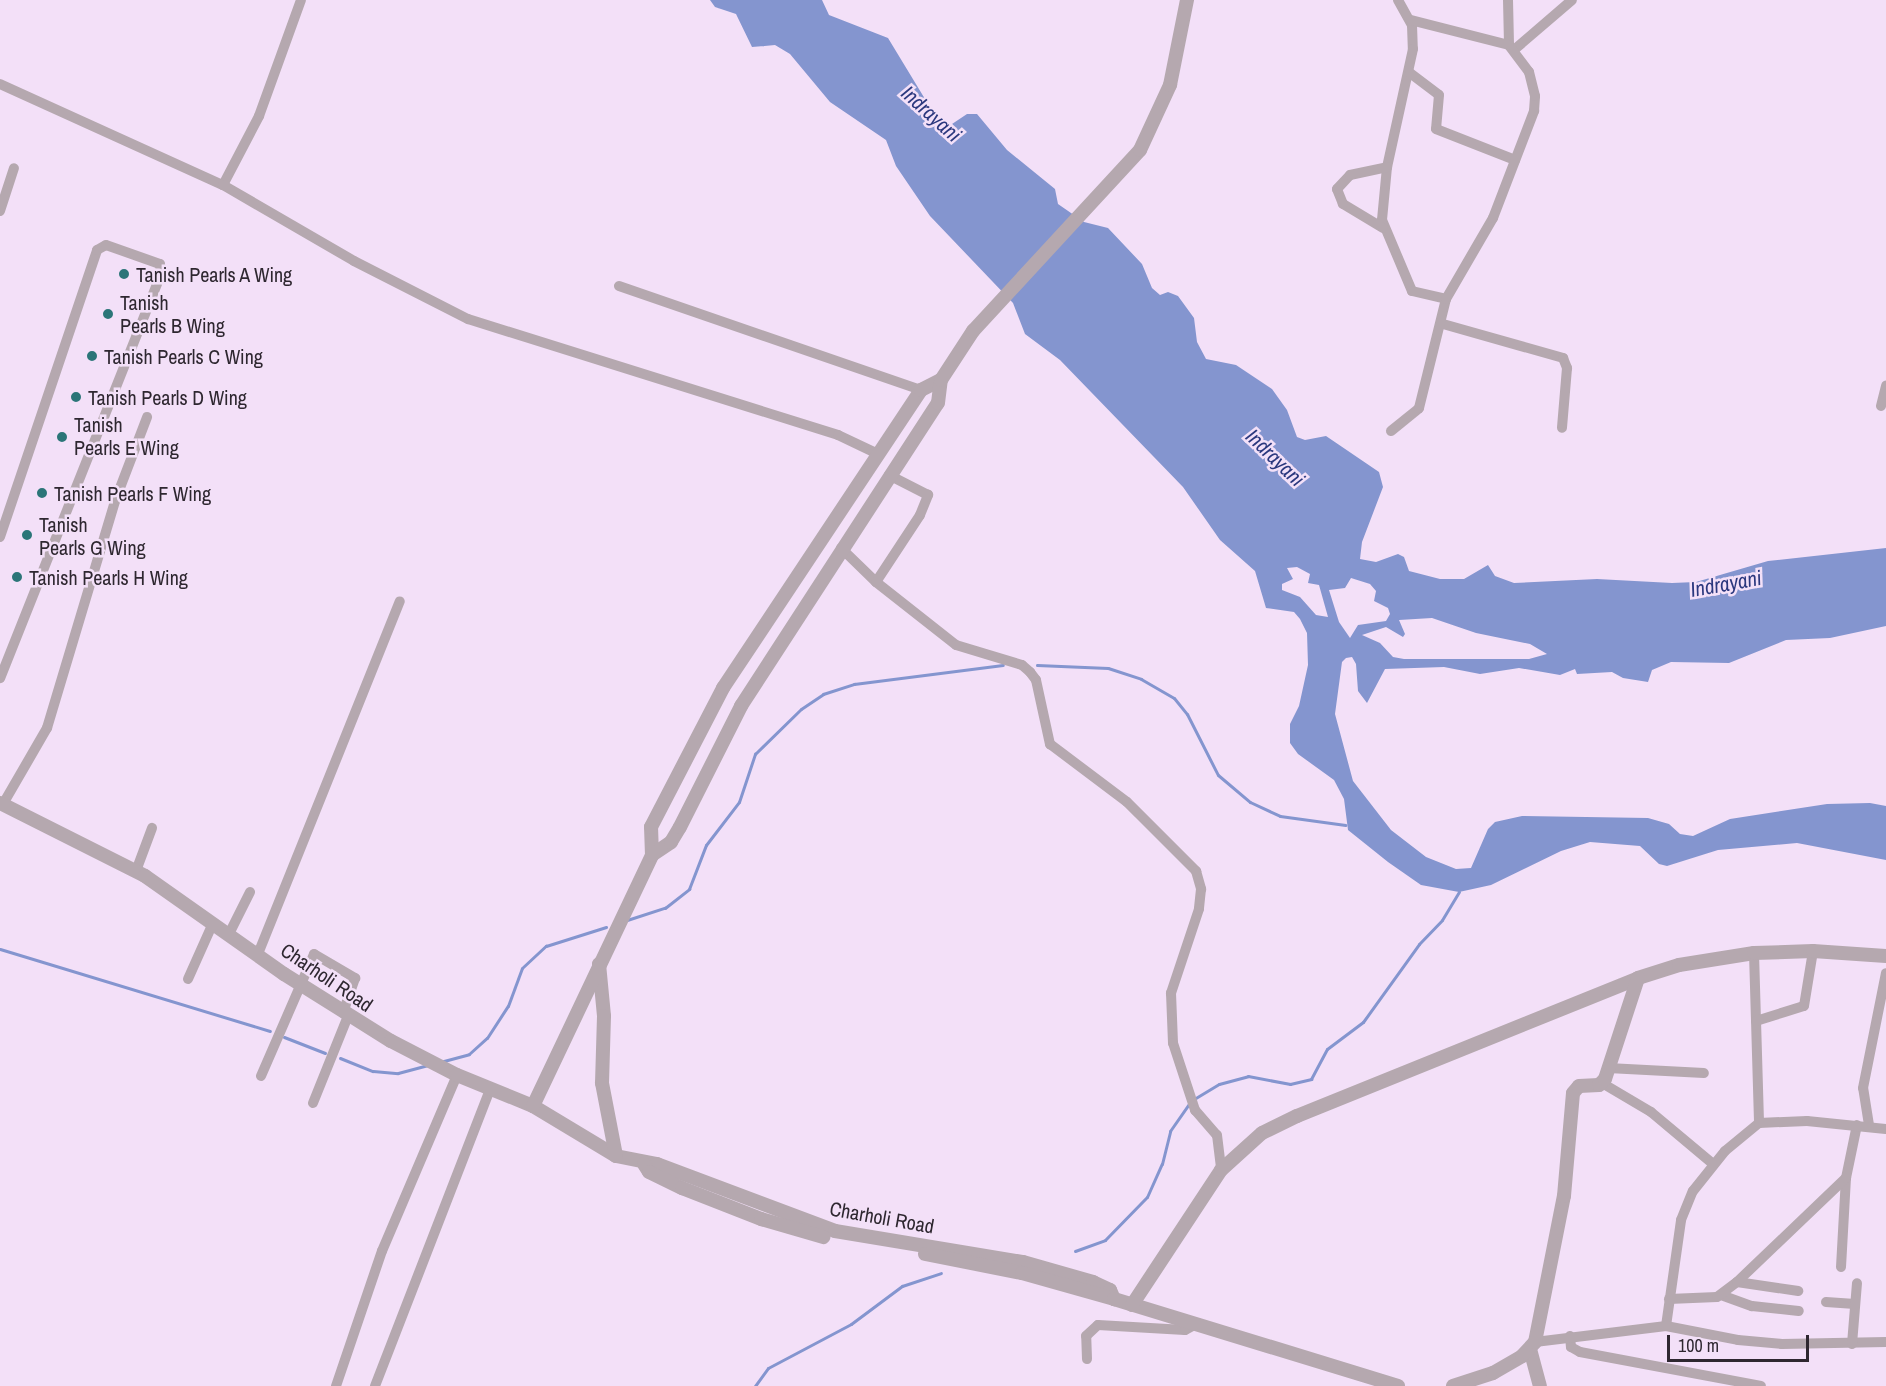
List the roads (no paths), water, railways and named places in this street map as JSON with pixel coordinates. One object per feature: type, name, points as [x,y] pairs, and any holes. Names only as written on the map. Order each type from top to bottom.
[{"type":"street","points":[[223,185],[259,116],[301,0]]},
{"type":"street","points":[[652,855],[671,842],[681,827],[741,706],[889,475],[938,403],[941,380],[973,331],[1140,150],[1170,85],[1187,0]]},
{"type":"street","points":[[1398,0],[1411,20],[1414,34],[1410,73],[1387,167],[1383,228],[1412,291],[1446,299]]},
{"type":"street","points":[[1391,431],[1419,408],[1443,324],[1446,299],[1486,232],[1534,111],[1534,82],[1512,47],[1508,0]]},
{"type":"street","points":[[1512,47],[1572,0]]},
{"type":"street","points":[[1411,20],[1512,47]]},
{"type":"street","points":[[1410,73],[1439,94],[1436,129],[1515,160]]},
{"type":"street","points":[[0,84],[223,185],[354,261],[468,319],[838,435],[878,453]]},
{"type":"street","points":[[1383,228],[1343,204],[1337,189],[1350,175],[1387,167]]},
{"type":"street","points":[[0,212],[14,168]]},
{"type":"street","points":[[0,537],[97,250],[106,245],[160,264],[161,274],[0,678]]},
{"type":"street","points":[[619,286],[921,390]]},
{"type":"street","points":[[1443,324],[1563,358],[1567,368],[1562,428]]},
{"type":"street","points":[[533,1106],[652,855],[651,827],[706,717],[921,390],[941,380]]},
{"type":"street","points":[[1881,406],[1886,386]]},
{"type":"street","points":[[2,803],[47,728],[115,501],[147,417]]},
{"type":"street","points":[[876,582],[920,515],[928,495],[889,475]]},
{"type":"street","points":[[841,549],[876,582],[956,645],[1022,665],[1030,672],[1036,680],[1050,744],[1127,802],[1196,871],[1201,889],[1199,909],[1171,993],[1172,1033],[1176,1060],[1195,1110],[1217,1135],[1221,1170]]},
{"type":"street","points":[[258,954],[400,601]]},
{"type":"street","name":"Charholi Road","points":[[2,803],[136,871],[346,1015],[440,1067],[490,1090],[533,1106],[616,1156],[644,1164],[657,1164],[810,1224],[901,1247],[973,1251],[1056,1270],[1110,1290],[1114,1299],[1398,1386]]},
{"type":"street","points":[[136,871],[152,828]]},
{"type":"street","points":[[229,934],[250,891]]},
{"type":"street","points":[[188,979],[213,923]]},
{"type":"street","points":[[1132,1305],[1221,1170],[1262,1133],[1297,1116],[1638,978],[1678,965],[1754,953],[1813,951],[1886,957]]},
{"type":"street","points":[[1756,1021],[1804,1006],[1813,951]]},
{"type":"street","points":[[1754,953],[1759,1123]]},
{"type":"street","points":[[261,1076],[299,984],[314,954],[350,974],[355,983],[346,1015],[314,1103]]},
{"type":"street","points":[[599,964],[604,1016],[602,1083],[616,1156]]},
{"type":"street","points":[[1869,1125],[1863,1088],[1886,973]]},
{"type":"street","points":[[1602,1083],[1638,978]]},
{"type":"street","points":[[1608,1068],[1704,1072]]},
{"type":"street","points":[[336,1386],[382,1251],[457,1075]]},
{"type":"street","points":[[1540,1386],[1532,1345],[1564,1196],[1573,1093],[1579,1086],[1602,1083],[1651,1112],[1712,1163]]},
{"type":"street","points":[[375,1386],[490,1090]]},
{"type":"street","points":[[1666,1326],[1681,1220],[1693,1191],[1712,1163],[1759,1123],[1869,1125],[1886,1129]]},
{"type":"street","points":[[1842,1267],[1846,1178],[1857,1125]]},
{"type":"street","points":[[1721,1295],[1846,1178]]},
{"type":"street","points":[[1737,1282],[1798,1291]]},
{"type":"street","points":[[1852,1344],[1857,1283]]},
{"type":"street","points":[[1669,1299],[1721,1295],[1752,1306],[1799,1311]]},
{"type":"street","points":[[1826,1302],[1856,1304]]},
{"type":"street","points":[[1087,1359],[1086,1336],[1089,1330],[1098,1325],[1122,1323],[1185,1330],[1198,1323]]},
{"type":"street","points":[[1454,1386],[1493,1373],[1532,1345],[1570,1336],[1666,1326],[1738,1340],[1852,1344],[1886,1342]]},
{"type":"street","points":[[1570,1336],[1571,1347],[1580,1352],[1761,1386]]},
{"type":"water","name":"Indrayani","points":[[710,0],[822,0],[829,15],[888,38],[942,127],[949,126],[967,114],[977,114],[1007,150],[1055,189],[1058,204],[1084,222],[1108,228],[1142,264],[1152,288],[1160,295],[1168,292],[1178,296],[1194,318],[1197,342],[1206,359],[1236,365],[1272,389],[1287,410],[1297,437],[1305,440],[1326,436],[1379,472],[1383,487],[1362,542],[1360,559],[1376,562],[1398,554],[1404,557],[1409,571],[1440,579],[1464,579],[1488,565],[1495,576],[1514,583],[1597,579],[1672,583],[1696,582],[1768,561],[1886,548],[1886,626],[1830,638],[1786,640],[1729,663],[1671,662],[1652,670],[1648,682],[1623,678],[1612,672],[1577,674],[1575,669],[1560,675],[1519,668],[1480,674],[1444,667],[1385,669],[1367,703],[1358,691],[1356,664],[1352,657],[1346,658],[1342,662],[1335,714],[1353,781],[1391,830],[1426,857],[1456,869],[1471,868],[1488,829],[1495,822],[1522,816],[1648,818],[1669,824],[1680,834],[1693,836],[1730,819],[1827,804],[1870,803],[1886,806],[1886,860],[1797,843],[1718,850],[1667,866],[1659,864],[1640,846],[1590,842],[1561,851],[1491,885],[1459,892],[1421,885],[1388,862],[1348,830],[1344,799],[1334,780],[1298,754],[1290,743],[1290,724],[1299,706],[1308,665],[1307,633],[1300,619],[1294,612],[1266,608],[1255,571],[1220,540],[1183,487],[1060,360],[1025,334],[1013,303],[930,216],[896,166],[886,140],[830,102],[790,54],[775,45],[752,47],[736,14],[715,7]],"holes":[[[1297,567],[1310,574],[1308,583],[1319,585],[1328,617],[1316,615],[1300,597],[1282,590],[1282,584],[1293,579],[1287,568]],[[1351,578],[1370,584],[1376,591],[1374,601],[1388,608],[1390,614],[1386,621],[1358,625],[1350,638],[1339,622],[1329,590],[1345,588]],[[1432,618],[1476,633],[1530,644],[1547,654],[1529,659],[1404,659],[1393,657],[1380,643],[1362,635],[1386,627],[1403,637],[1405,634],[1399,620]]]},
{"type":"waterway","points":[[627,920],[665,908],[689,889],[706,845],[739,802],[755,754],[801,709],[823,694],[854,684],[1003,665]]},
{"type":"waterway","points":[[1037,665],[1108,668],[1141,679],[1174,698],[1187,714],[1218,775],[1250,802],[1280,816],[1345,825]]},
{"type":"waterway","points":[[1194,1099],[1219,1084],[1248,1076],[1290,1084],[1311,1079],[1327,1049],[1363,1022],[1419,944],[1442,920],[1459,892]]},
{"type":"waterway","points":[[440,1062],[469,1054],[487,1038],[508,1006],[522,968],[546,946],[606,927]]},
{"type":"waterway","points":[[0,949],[270,1031]]},
{"type":"waterway","points":[[284,1037],[325,1053]]},
{"type":"waterway","points":[[340,1058],[373,1071],[398,1073],[428,1065]]},
{"type":"waterway","points":[[1075,1251],[1105,1240],[1147,1197],[1162,1164],[1170,1131],[1189,1104]]},
{"type":"waterway","points":[[755,1386],[768,1368],[851,1324],[902,1286],[941,1273]]},
{"type":"place","name":"Tanish Pearls A Wing","points":[[124,274]]},
{"type":"place","name":"Tanish Pearls B Wing","points":[[108,314]]},
{"type":"place","name":"Tanish Pearls C Wing","points":[[92,356]]},
{"type":"place","name":"Tanish Pearls D Wing","points":[[76,397]]},
{"type":"place","name":"Tanish Pearls E Wing","points":[[62,437]]},
{"type":"place","name":"Tanish Pearls F Wing","points":[[42,493]]},
{"type":"place","name":"Tanish Pearls G Wing","points":[[27,535]]},
{"type":"place","name":"Tanish Pearls H Wing","points":[[17,577]]}]
